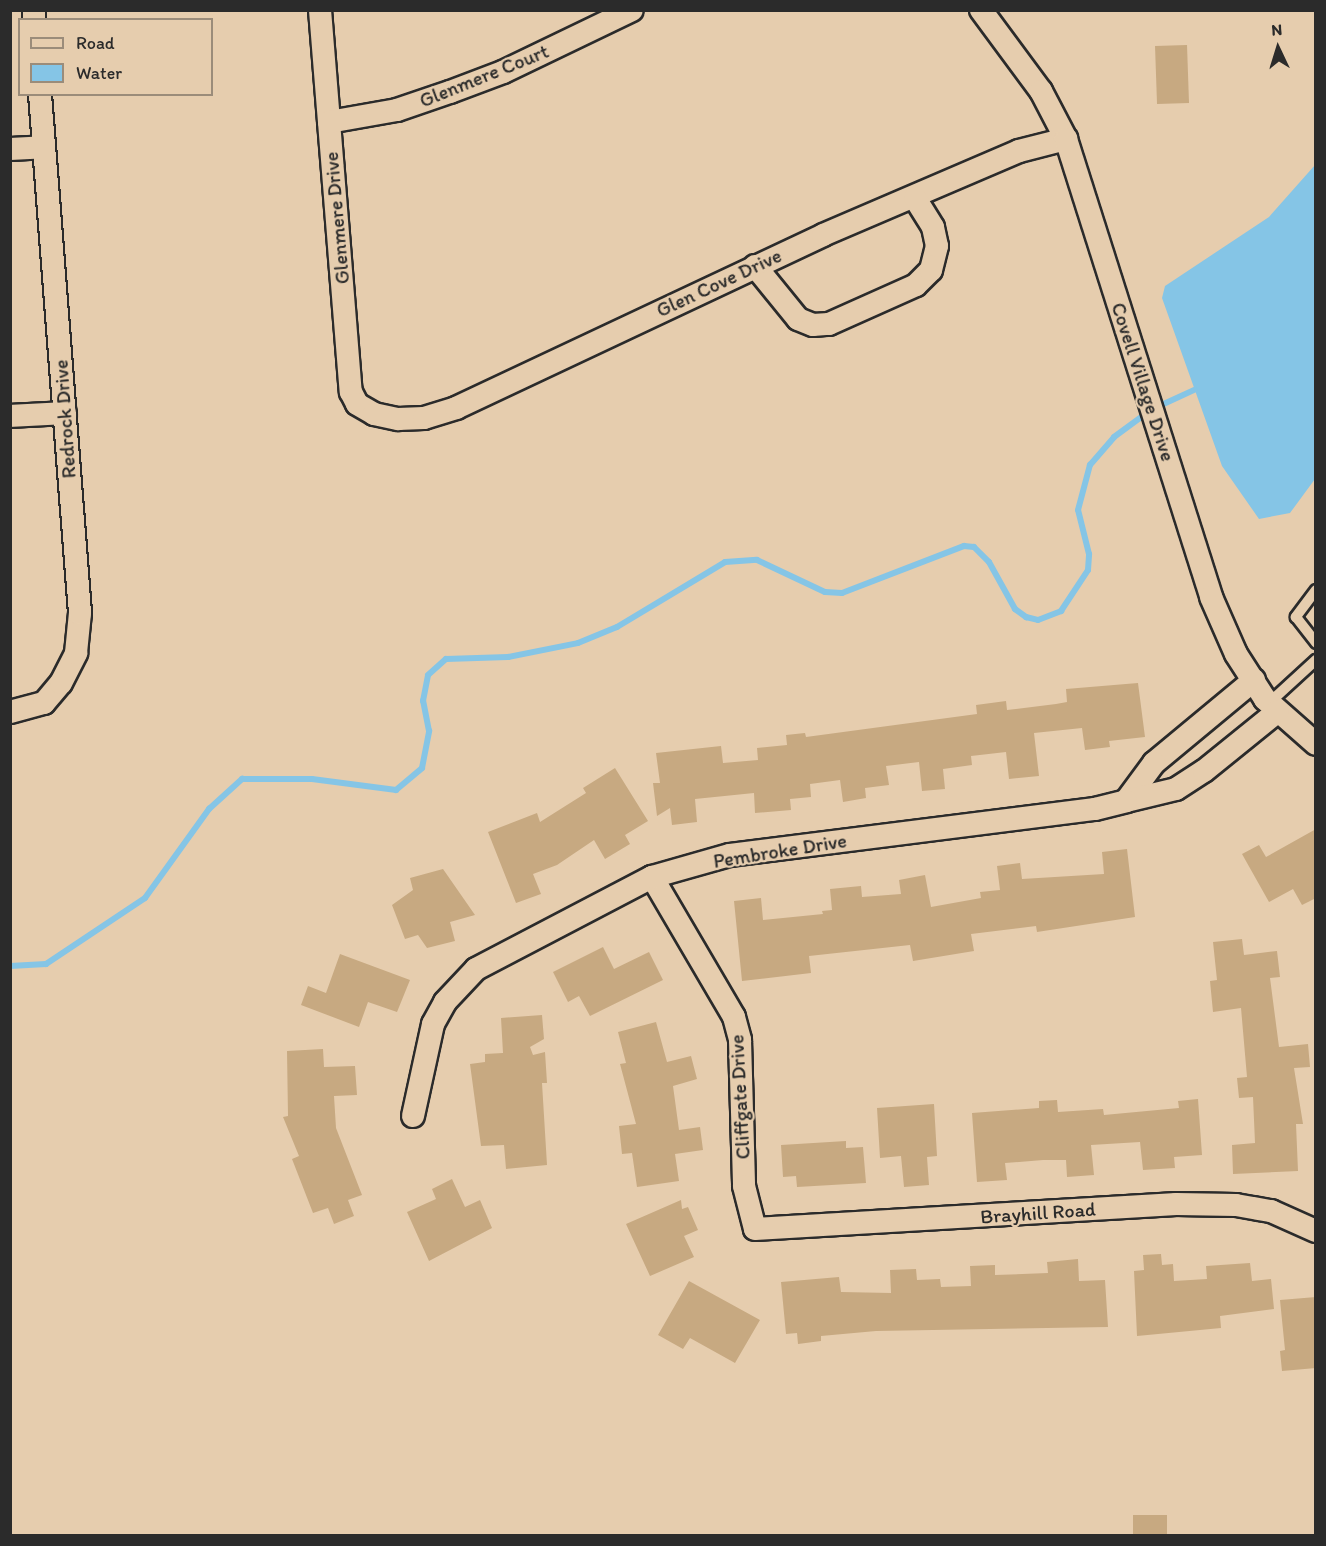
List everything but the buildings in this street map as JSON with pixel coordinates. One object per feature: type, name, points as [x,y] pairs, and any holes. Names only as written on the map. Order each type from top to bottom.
[{"type":"street","name":"Glenmere Drive","points":[[320,10],[351,393],[357,404],[374,414]]},
{"type":"street","name":"Glenmere Court","points":[[329,122],[398,110],[450,92],[503,72],[632,10]]},
{"type":"street","name":"Covell Village Drive","points":[[981,10],[1041,91],[1066,138],[1211,597],[1236,654],[1274,707],[1316,744]]},
{"type":"street","name":"Redrock Drive","points":[[12,712],[44,703],[62,683],[76,653],[80,614],[40,96]]},
{"type":"street","name":"Glen Cove Drive","points":[[374,414],[398,420],[424,418],[456,408],[755,266],[1019,151],[1066,138]]},
{"type":"street","points":[[10,149],[44,147]]},
{"type":"street","points":[[755,266],[798,319],[813,325],[829,324],[916,285],[931,270],[937,246],[933,227],[915,198]]},
{"type":"street","points":[[10,416],[64,413]]},
{"type":"street","points":[[1126,801],[1154,763],[1254,680]]},
{"type":"street","name":"Pembroke Drive","points":[[413,1116],[433,1024],[445,1002],[476,969],[652,877],[730,855],[1095,809],[1176,789],[1204,771],[1274,707]]},
{"type":"street","points":[[1180,742],[1204,771]]},
{"type":"street","name":"Cliffgate Drive","points":[[652,877],[734,1017],[740,1040],[744,1186],[755,1229]]},
{"type":"street","name":"Brayhill Road","points":[[755,1229],[1176,1204],[1236,1204],[1271,1210],[1316,1231]]},
{"type":"lane","points":[[1316,590],[1296,617],[1316,643]]},
{"type":"lane","points":[[1274,707],[1316,660]]},
{"type":"water","points":[[1315,165],[1315,479],[1290,513],[1259,519],[1222,466],[1162,298],[1165,286],[1269,217]]},
{"type":"waterway","points":[[1157,407],[1194,390]]},
{"type":"waterway","points":[[10,966],[46,964],[145,898],[209,809],[242,779],[312,779],[396,790],[422,768],[429,731],[423,701],[428,675],[446,659],[508,657],[578,643],[617,627],[725,562],[757,560],[825,592],[842,593],[964,546],[974,547],[989,562],[1015,609],[1026,617],[1038,620],[1061,611],[1088,570],[1089,554],[1078,510],[1090,465],[1114,437],[1148,412]]}]
